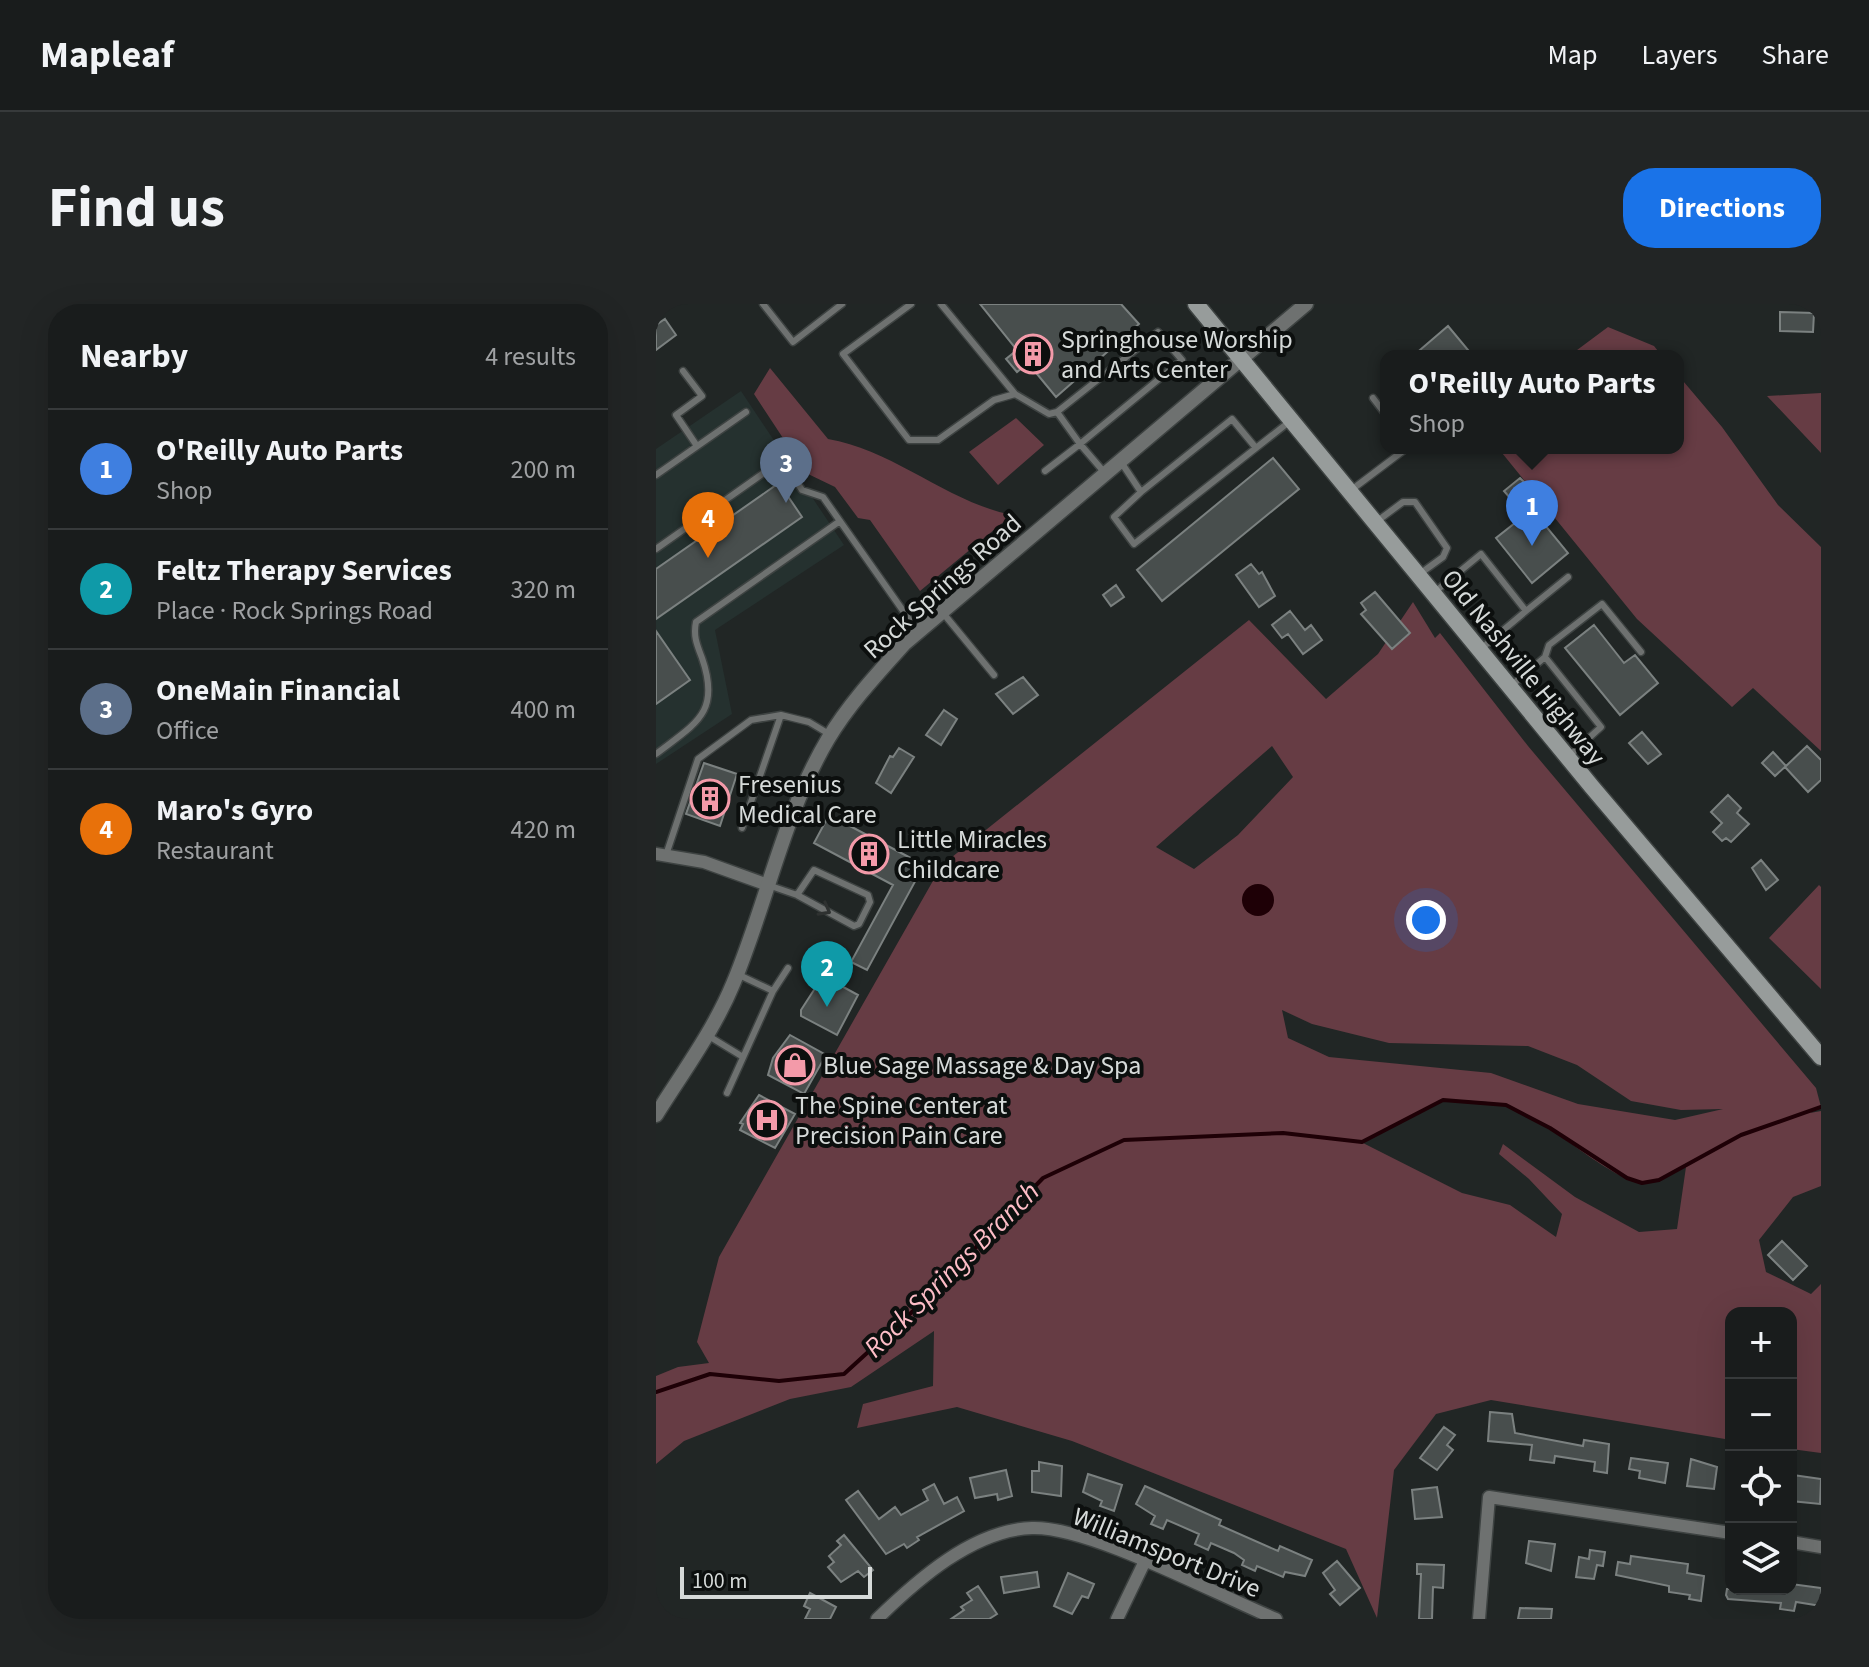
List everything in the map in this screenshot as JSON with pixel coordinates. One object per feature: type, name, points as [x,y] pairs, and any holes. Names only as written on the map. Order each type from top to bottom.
[{"type":"main road","name":"Old Nashville Highway","points":[[1196,304],[1567,758],[1821,1057]]},
{"type":"street","name":"Rock Springs Road","points":[[656,1115],[707,1035],[737,974],[794,809],[832,735],[863,690],[919,633],[1306,304]]},
{"type":"street","points":[[661,855],[704,862],[768,885]]},
{"type":"street","points":[[1479,1619],[1489,1497],[1725,1532]]},
{"type":"street","name":"Williamsport Drive","points":[[877,1619],[898,1599],[964,1551],[1013,1531],[1048,1529],[1074,1535],[1276,1619]]},
{"type":"street","points":[[1797,1543],[1821,1547]]},
{"type":"street","points":[[1117,1619],[1144,1563]]},
{"type":"lane","points":[[763,304],[793,342],[842,304]]},
{"type":"lane","points":[[911,304],[843,354],[909,440],[938,440],[994,400],[1015,394]]},
{"type":"lane","points":[[941,304],[1015,394],[1049,414],[1057,412],[1158,332],[1182,360],[1045,471]]},
{"type":"lane","points":[[683,371],[702,396],[676,415],[697,446]]},
{"type":"lane","points":[[1373,398],[1380,407]]},
{"type":"lane","points":[[656,475],[746,412]]},
{"type":"lane","points":[[1057,412],[1106,475]]},
{"type":"lane","points":[[1256,448],[1232,419],[1114,517],[1134,544],[1256,448],[1292,419]]},
{"type":"lane","points":[[1350,491],[1399,454]]},
{"type":"lane","points":[[656,549],[782,460],[802,490],[823,497],[919,633]]},
{"type":"lane","points":[[1121,462],[1141,492]]},
{"type":"lane","points":[[1376,522],[1410,499],[1447,548],[1443,557],[1418,575]]},
{"type":"lane","points":[[656,754],[698,720],[709,701],[710,680],[693,634],[696,622],[840,521]]},
{"type":"lane","points":[[1433,594],[1481,554],[1526,611]]},
{"type":"lane","points":[[1480,650],[1568,577]]},
{"type":"lane","points":[[1510,687],[1545,657],[1549,645],[1602,604],[1641,652]]},
{"type":"lane","points":[[943,613],[994,675]]},
{"type":"lane","points":[[1545,657],[1601,727],[1567,758]]},
{"type":"lane","points":[[742,828],[781,715]]},
{"type":"lane","points":[[661,855],[698,759],[751,720],[781,715],[809,722],[832,735]]},
{"type":"lane","points":[[768,885],[797,895],[854,926],[859,924],[870,902],[868,895],[814,870],[797,895]]},
{"type":"lane","points":[[727,1093],[773,991],[788,968]]},
{"type":"lane","points":[[737,974],[773,991]]},
{"type":"lane","points":[[707,1035],[743,1057]]},
{"type":"shaded area","points":[[1608,327],[1657,350],[1577,350]]},
{"type":"shaded area","points":[[770,368],[828,439],[875,454],[965,499],[1012,515],[920,591],[870,520],[858,518],[835,487],[806,473],[754,394]]},
{"type":"shaded area","points":[[1684,382],[1722,427],[1778,505],[1821,547],[1821,751],[1753,688],[1732,707],[1637,619],[1503,454],[1684,454]]},
{"type":"shaded area","points":[[741,391],[844,545],[715,630],[732,714],[656,764],[656,449]]},
{"type":"shaded area","points":[[1821,393],[1821,453],[1767,396]]},
{"type":"shaded area","points":[[1016,418],[1044,445],[998,485],[969,452]]},
{"type":"shaded area","points":[[1413,602],[1435,638],[1440,633],[1528,746],[1816,1088],[1821,1107],[1810,1113],[1821,1111],[1821,1186],[1793,1197],[1759,1240],[1766,1272],[1811,1294],[1821,1284],[1821,1453],[1797,1450],[1797,1307],[1725,1307],[1725,1439],[1491,1400],[1436,1414],[1394,1470],[1377,1618],[1346,1549],[1072,1441],[957,1407],[857,1428],[863,1404],[933,1386],[934,1331],[851,1387],[790,1399],[684,1441],[656,1464],[656,1376],[678,1367],[709,1363],[697,1342],[719,1257],[942,865],[1249,620],[1326,699],[1378,654]],"holes":[[[1272,746],[1293,777],[1238,835],[1194,869],[1156,847]],[[1282,1010],[1312,1024],[1389,1043],[1528,1046],[1577,1065],[1631,1101],[1681,1110],[1723,1109],[1675,1120],[1578,1104],[1491,1073],[1329,1057],[1288,1038]],[[1443,1100],[1482,1101],[1521,1111],[1632,1181],[1651,1182],[1686,1167],[1677,1229],[1639,1232],[1575,1197],[1503,1144],[1499,1154],[1529,1179],[1562,1214],[1556,1237],[1510,1205],[1462,1193],[1363,1143]]]},
{"type":"shaded area","points":[[1258,884],[1269,889],[1274,900],[1269,911],[1258,916],[1247,911],[1242,900],[1247,889]]},
{"type":"shaded area","points":[[1819,885],[1821,887],[1821,989],[1769,938]]},
{"type":"building","name":"Springhouse Worship and Arts Center","points":[[980,304],[1121,304],[1139,324],[1056,397],[1028,363],[1017,372],[1006,359],[1017,350]]},
{"type":"building","points":[[1780,312],[1814,313],[1813,332],[1780,331]]},
{"type":"building","points":[[665,319],[676,335],[656,350],[656,325]]},
{"type":"building","points":[[1448,326],[1468,350],[1420,350]]},
{"type":"building","points":[[1273,458],[1299,489],[1162,601],[1137,570]]},
{"type":"building","points":[[1520,478],[1530,488],[1521,496],[1568,553],[1532,583],[1496,538],[1525,515],[1504,491]]},
{"type":"building","points":[[779,483],[802,517],[656,619],[656,569]]},
{"type":"building","points":[[1251,564],[1259,574],[1262,572],[1275,596],[1259,607],[1236,575]]},
{"type":"building","points":[[1116,585],[1124,597],[1111,606],[1103,595]]},
{"type":"building","points":[[1375,592],[1410,633],[1392,649],[1361,614],[1366,610],[1361,603]]},
{"type":"building","points":[[1290,611],[1305,630],[1311,625],[1322,640],[1303,654],[1288,634],[1282,638],[1272,625]]},
{"type":"building","points":[[1594,625],[1624,663],[1635,655],[1658,683],[1620,715],[1565,648]]},
{"type":"building","points":[[656,631],[690,680],[656,704]]},
{"type":"building","points":[[1023,677],[1038,695],[1013,714],[996,694]]},
{"type":"building","points":[[944,710],[957,719],[941,745],[926,735]]},
{"type":"building","points":[[1642,732],[1661,754],[1648,764],[1629,743]]},
{"type":"building","points":[[1807,746],[1821,760],[1821,780],[1808,792],[1785,767]]},
{"type":"building","points":[[899,748],[914,757],[891,793],[876,783],[890,756],[893,757]]},
{"type":"building","points":[[1773,752],[1786,766],[1775,776],[1762,763]]},
{"type":"building","name":"Fresenius Medical Care","points":[[704,763],[737,774],[720,826],[686,814]]},
{"type":"building","points":[[1728,795],[1741,808],[1737,813],[1749,824],[1731,842],[1726,838],[1722,841],[1713,832],[1722,823],[1711,812]]},
{"type":"building","name":"Little Miracles Childcare","points":[[829,815],[924,865],[867,970],[851,962],[893,885],[814,843]]},
{"type":"building","points":[[1761,860],[1778,880],[1766,890],[1752,868]]},
{"type":"building","points":[[823,976],[858,995],[837,1035],[801,1016],[801,1010]]},
{"type":"building","name":"Blue Sage Massage & Day Spa","points":[[790,1035],[826,1055],[804,1094],[768,1075],[773,1058]]},
{"type":"building","name":"The Spine Center at Precision Pain Care","points":[[759,1095],[795,1114],[775,1148],[740,1130],[743,1124],[740,1123]]},
{"type":"building","points":[[1782,1241],[1807,1266],[1793,1280],[1768,1255]]},
{"type":"building","points":[[1490,1412],[1512,1414],[1515,1433],[1583,1446],[1584,1440],[1609,1444],[1607,1473],[1594,1471],[1595,1462],[1555,1456],[1554,1463],[1530,1460],[1532,1445],[1488,1441]]},
{"type":"building","points":[[1444,1427],[1455,1435],[1447,1445],[1453,1450],[1437,1470],[1420,1458]]},
{"type":"building","points":[[1631,1458],[1668,1463],[1665,1483],[1639,1478],[1640,1471],[1629,1469]]},
{"type":"building","points":[[1691,1459],[1717,1467],[1714,1489],[1687,1486]]},
{"type":"building","points":[[1039,1462],[1062,1466],[1061,1496],[1032,1492],[1032,1471],[1039,1471]]},
{"type":"building","points":[[1006,1470],[1012,1496],[998,1500],[997,1494],[975,1498],[970,1478]]},
{"type":"building","points":[[1088,1474],[1122,1485],[1114,1511],[1100,1506],[1102,1501],[1083,1492]]},
{"type":"building","points":[[1797,1476],[1821,1479],[1820,1504],[1797,1502]]},
{"type":"building","points":[[934,1484],[944,1504],[957,1497],[964,1511],[917,1537],[919,1540],[907,1548],[904,1544],[886,1554],[846,1500],[858,1491],[879,1519],[895,1507],[901,1515],[928,1500],[923,1490]]},
{"type":"building","points":[[1145,1486],[1221,1520],[1219,1525],[1278,1551],[1280,1546],[1312,1560],[1305,1576],[1285,1572],[1283,1577],[1257,1566],[1255,1571],[1242,1565],[1244,1560],[1234,1553],[1211,1543],[1208,1550],[1195,1544],[1199,1534],[1167,1520],[1163,1529],[1151,1524],[1155,1516],[1136,1504]]},
{"type":"building","points":[[1437,1487],[1442,1517],[1415,1519],[1412,1490]]},
{"type":"building","points":[[844,1535],[873,1570],[864,1577],[858,1571],[841,1582],[828,1567],[834,1562],[829,1556],[841,1545],[837,1541]]},
{"type":"building","points":[[1529,1541],[1555,1544],[1551,1571],[1526,1563]]},
{"type":"building","points":[[1590,1550],[1605,1552],[1603,1566],[1597,1565],[1594,1579],[1576,1577],[1579,1557],[1589,1559]]},
{"type":"building","points":[[1631,1556],[1688,1564],[1687,1573],[1704,1576],[1701,1601],[1689,1599],[1690,1595],[1669,1592],[1669,1586],[1616,1575],[1618,1562],[1630,1564]]},
{"type":"building","points":[[1337,1561],[1360,1588],[1340,1605],[1330,1594],[1335,1590],[1323,1573]]},
{"type":"building","points":[[1417,1564],[1444,1565],[1443,1588],[1433,1587],[1432,1619],[1419,1619],[1421,1574],[1417,1574]]},
{"type":"building","points":[[1037,1572],[1039,1587],[1004,1593],[1001,1577]]},
{"type":"building","points":[[1068,1573],[1094,1584],[1088,1598],[1082,1596],[1072,1614],[1054,1606]]},
{"type":"building","points":[[1797,1585],[1821,1588],[1821,1606],[1796,1602],[1794,1611],[1780,1609],[1781,1603],[1728,1599],[1726,1595],[1797,1595]]},
{"type":"building","points":[[978,1586],[997,1614],[989,1619],[951,1619],[964,1610],[961,1607],[972,1600],[967,1593]]},
{"type":"building","points":[[810,1593],[836,1607],[830,1619],[805,1619],[810,1609],[804,1606]]},
{"type":"building","points":[[1520,1608],[1552,1609],[1551,1619],[1518,1619]]},
{"type":"waterway","name":"Rock Springs Branch","points":[[656,1392],[710,1374],[779,1381],[844,1374],[924,1301],[1043,1178],[1124,1140],[1283,1133],[1362,1142],[1443,1100],[1506,1105],[1550,1128],[1627,1178],[1642,1183],[1659,1180],[1741,1135],[1821,1107]]},
{"type":"place","name":"Springhouse Worship and Arts Center","points":[[1033,354]]},
{"type":"place","name":"OneMain Financial","points":[[786,503]]},
{"type":"place","name":"O'Reilly Auto Parts","points":[[1532,546]]},
{"type":"place","name":"Maro's Gyro","points":[[708,558]]},
{"type":"place","name":"Fresenius Medical Care","points":[[710,799]]},
{"type":"place","name":"Little Miracles Childcare","points":[[869,854]]},
{"type":"place","name":"Feltz Therapy Services","points":[[827,1007]]},
{"type":"place","name":"Blue Sage Massage & Day Spa","points":[[795,1065]]},
{"type":"place","name":"The Spine Center at Precision Pain Care","points":[[767,1120]]}]
